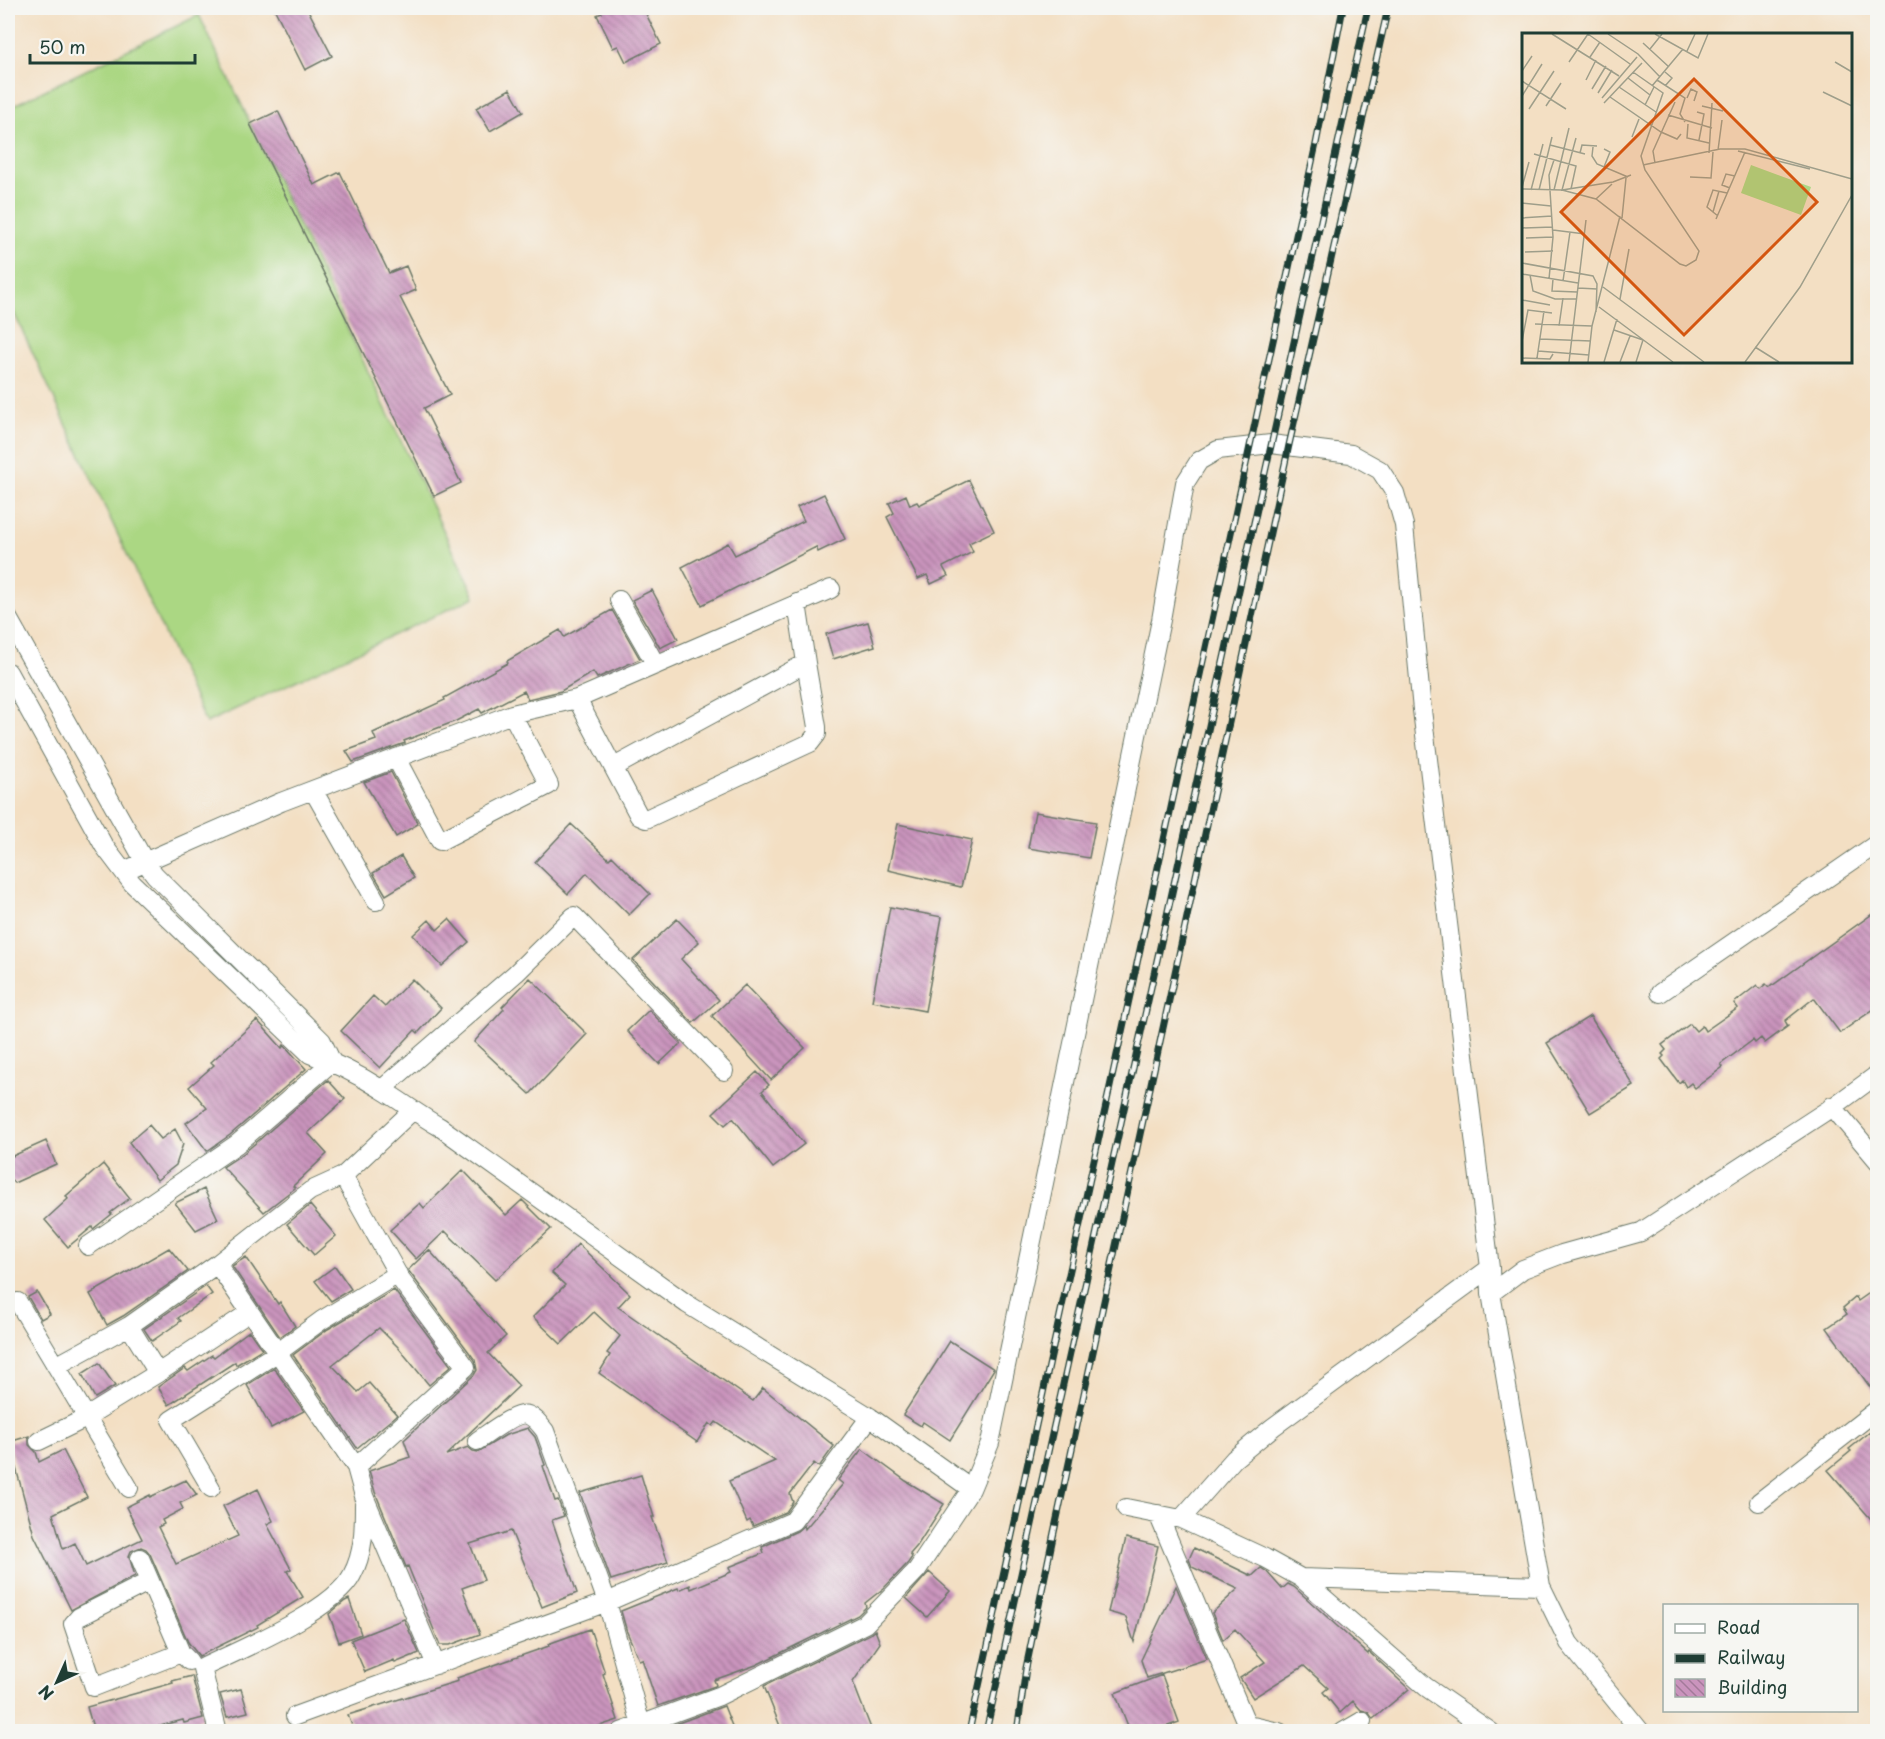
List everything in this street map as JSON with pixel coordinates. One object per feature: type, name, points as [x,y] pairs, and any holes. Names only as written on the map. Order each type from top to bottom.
[{"type":"street","points":[[621,1731],[642,1727],[718,1696],[864,1624],[917,1570],[971,1489],[990,1443],[1161,620],[1185,483],[1199,461],[1218,450],[1271,444],[1351,454],[1380,470],[1395,493],[1404,525],[1424,722],[1490,1268],[1491,1293],[1541,1586],[1569,1643],[1641,1731]]},
{"type":"street","points":[[124,871],[281,802],[396,758],[512,714],[577,699],[831,589]]},
{"type":"street","points":[[619,600],[656,665]]},
{"type":"street","points":[[577,699],[639,816],[646,819],[810,743],[817,734],[818,727],[797,603]]},
{"type":"street","points":[[8,618],[145,862],[155,875],[322,1041],[332,1062]]},
{"type":"street","points":[[614,768],[806,663]]},
{"type":"street","points":[[8,672],[104,846],[148,899],[310,1054],[332,1062],[382,1089],[412,1111],[440,1127],[687,1304],[870,1418],[971,1489]]},
{"type":"street","points":[[396,758],[440,842],[549,785],[512,714]]},
{"type":"street","points":[[313,790],[376,901]]},
{"type":"street","points":[[1660,993],[1878,843]]},
{"type":"street","points":[[382,1089],[516,973],[574,916],[724,1071]]},
{"type":"street","points":[[88,1246],[237,1143],[332,1062]]},
{"type":"street","points":[[1491,1293],[1523,1269],[1562,1254],[1641,1232],[1833,1107],[1878,1074]]},
{"type":"street","points":[[1833,1107],[1878,1161]]},
{"type":"street","points":[[56,1366],[129,1326],[217,1264],[310,1191],[343,1176],[412,1111]]},
{"type":"street","points":[[343,1176],[398,1274],[466,1367],[356,1467]]},
{"type":"street","points":[[217,1264],[356,1467],[364,1496],[436,1665]]},
{"type":"street","points":[[1181,1519],[1234,1459],[1265,1433],[1490,1268]]},
{"type":"street","points":[[211,1488],[171,1420],[278,1353],[322,1320],[398,1274]]},
{"type":"street","points":[[18,1302],[129,1488]]},
{"type":"street","points":[[39,1441],[86,1418],[250,1312]]},
{"type":"street","points":[[129,1326],[158,1372]]},
{"type":"street","points":[[477,1441],[516,1416],[526,1414],[536,1419],[545,1431],[607,1602],[642,1727]]},
{"type":"street","points":[[1759,1502],[1876,1414]]},
{"type":"street","points":[[295,1716],[607,1602],[793,1521],[870,1418]]},
{"type":"street","points":[[201,1668],[279,1630],[329,1601],[339,1592],[352,1576],[359,1556],[363,1533],[364,1496]]},
{"type":"street","points":[[1126,1508],[1181,1519],[1265,1558],[1301,1578],[1426,1688],[1491,1731]]},
{"type":"street","points":[[1158,1514],[1249,1728],[1279,1731]]},
{"type":"street","points":[[140,1558],[181,1653],[191,1663],[201,1668],[218,1731]]},
{"type":"street","points":[[1301,1578],[1541,1586]]},
{"type":"street","points":[[150,1581],[79,1617],[73,1624],[94,1687],[181,1653]]},
{"type":"street","points":[[1343,1731],[1362,1721]]},
{"type":"green space","points":[[199,15],[475,597],[206,723],[8,300],[8,108]]},
{"type":"building","points":[[274,8],[307,8],[332,56],[305,70]]},
{"type":"building","points":[[599,8],[643,8],[661,44],[626,62],[618,46],[613,48],[597,15],[602,13]]},
{"type":"building","points":[[510,89],[523,112],[490,131],[476,108]]},
{"type":"building","points":[[278,111],[314,185],[340,172],[389,273],[406,266],[416,290],[400,297],[450,395],[424,408],[461,483],[434,496],[250,124]]},
{"type":"building","points":[[969,480],[994,531],[969,543],[973,552],[943,567],[948,576],[931,584],[927,575],[918,579],[887,517],[894,513],[889,503],[906,495],[910,505],[917,502],[919,505]]},
{"type":"building","points":[[824,494],[845,539],[818,552],[816,547],[702,605],[682,567],[728,543],[735,555],[804,521],[797,507]]},
{"type":"building","points":[[652,590],[678,639],[660,648],[632,600]]},
{"type":"building","points":[[612,610],[640,659],[597,678],[593,672],[561,691],[528,699],[524,691],[482,713],[479,709],[456,721],[404,741],[405,743],[353,762],[346,751],[376,740],[373,733],[445,700],[444,698],[508,663],[507,661],[560,630],[564,637]]},
{"type":"building","points":[[868,622],[875,646],[833,659],[826,634]]},
{"type":"building","points":[[391,772],[418,824],[396,837],[364,782]]},
{"type":"building","points":[[1035,812],[1096,822],[1089,858],[1028,848]]},
{"type":"building","points":[[571,824],[609,859],[612,856],[650,894],[629,915],[587,873],[568,894],[535,862]]},
{"type":"building","points":[[898,824],[972,840],[961,887],[888,870]]},
{"type":"building","points":[[401,856],[414,878],[386,895],[373,873]]},
{"type":"building","points":[[890,907],[942,917],[925,1011],[872,1001]]},
{"type":"building","points":[[1878,910],[1878,1006],[1840,1033],[1814,998],[1785,1021],[1788,1026],[1765,1043],[1761,1038],[1755,1043],[1753,1040],[1721,1064],[1723,1067],[1695,1088],[1691,1083],[1686,1087],[1682,1080],[1679,1083],[1661,1059],[1666,1050],[1662,1045],[1690,1024],[1696,1031],[1702,1026],[1705,1031],[1738,1008],[1734,1003],[1757,985],[1760,989],[1766,984],[1769,987],[1773,985]]},
{"type":"building","points":[[449,919],[469,942],[442,966],[413,935],[429,920],[437,930]]},
{"type":"building","points":[[677,919],[699,942],[681,959],[719,1000],[693,1023],[633,960]]},
{"type":"building","points":[[530,978],[587,1034],[530,1094],[474,1042],[504,1009],[502,1007]]},
{"type":"building","points":[[412,979],[441,1008],[418,1033],[415,1030],[380,1068],[341,1031],[373,996],[385,1007]]},
{"type":"building","points":[[745,985],[805,1048],[771,1080],[712,1016]]},
{"type":"building","points":[[649,1010],[681,1043],[659,1064],[627,1031]]},
{"type":"building","points":[[1590,1016],[1634,1086],[1590,1113],[1547,1043]]},
{"type":"building","points":[[257,1020],[282,1048],[284,1045],[306,1069],[230,1135],[207,1151],[186,1123],[207,1108],[189,1087],[214,1065],[211,1062]]},
{"type":"building","points":[[757,1072],[769,1085],[762,1091],[804,1144],[773,1168],[733,1118],[725,1125],[713,1113]]},
{"type":"building","points":[[328,1080],[345,1099],[308,1133],[327,1154],[293,1186],[295,1188],[264,1212],[223,1167],[244,1153]]},
{"type":"building","points":[[149,1125],[161,1139],[175,1129],[183,1144],[176,1165],[157,1180],[129,1142]]},
{"type":"building","points":[[46,1141],[56,1164],[14,1183],[8,1176],[8,1158]]},
{"type":"building","points":[[103,1164],[130,1198],[68,1247],[45,1220],[68,1199],[66,1196]]},
{"type":"building","points":[[463,1170],[506,1215],[522,1200],[551,1229],[495,1280],[445,1231],[416,1259],[390,1230],[420,1203],[424,1208]]},
{"type":"building","points":[[204,1189],[218,1219],[196,1230],[175,1203]]},
{"type":"building","points":[[310,1205],[336,1236],[314,1255],[287,1224]]},
{"type":"building","points":[[578,1244],[630,1294],[618,1307],[753,1401],[763,1388],[834,1446],[819,1467],[814,1463],[790,1494],[793,1502],[786,1512],[753,1526],[750,1520],[747,1522],[729,1481],[775,1461],[716,1422],[713,1426],[709,1423],[697,1442],[599,1373],[610,1355],[607,1353],[620,1336],[594,1312],[561,1344],[533,1317],[565,1285],[552,1273]]},
{"type":"building","points":[[169,1248],[188,1271],[107,1325],[90,1294]]},
{"type":"building","points":[[429,1250],[506,1336],[488,1353],[519,1386],[446,1455],[468,1447],[478,1452],[506,1435],[528,1428],[535,1437],[555,1501],[558,1500],[564,1516],[552,1520],[577,1593],[542,1607],[511,1531],[470,1544],[484,1580],[462,1588],[480,1634],[450,1645],[440,1645],[375,1492],[369,1471],[410,1457],[404,1440],[477,1370],[475,1360],[408,1270]]},
{"type":"building","points":[[246,1257],[295,1326],[280,1337],[232,1266]]},
{"type":"building","points":[[335,1266],[351,1289],[331,1301],[315,1281]]},
{"type":"building","points":[[206,1286],[212,1294],[178,1318],[181,1321],[152,1341],[144,1329]]},
{"type":"building","points":[[1878,1287],[1878,1398],[1827,1328],[1847,1314],[1843,1308],[1856,1297],[1858,1301]]},
{"type":"building","points":[[394,1290],[451,1366],[429,1385],[379,1328],[332,1365],[358,1392],[369,1383],[397,1415],[357,1448],[293,1355],[328,1329]]},
{"type":"building","points":[[37,1292],[50,1314],[41,1319],[28,1297]]},
{"type":"building","points":[[249,1331],[262,1349],[236,1365],[235,1362],[169,1405],[158,1387],[185,1368],[188,1371],[212,1355],[214,1357]]},
{"type":"building","points":[[950,1341],[994,1369],[950,1440],[923,1422],[921,1426],[903,1415]]},
{"type":"building","points":[[99,1363],[115,1386],[95,1398],[82,1374]]},
{"type":"building","points":[[274,1368],[304,1411],[271,1428],[247,1385]]},
{"type":"building","points":[[1870,1432],[1878,1442],[1878,1527],[1828,1470]]},
{"type":"building","points":[[29,1436],[29,1445],[36,1452],[39,1462],[63,1450],[87,1497],[53,1514],[63,1549],[75,1543],[86,1566],[142,1539],[126,1507],[150,1495],[150,1497],[186,1480],[197,1495],[180,1503],[183,1509],[162,1520],[164,1524],[158,1527],[176,1564],[238,1536],[223,1506],[258,1489],[273,1521],[267,1524],[291,1569],[287,1571],[303,1597],[257,1625],[258,1627],[199,1656],[188,1642],[150,1554],[141,1547],[131,1551],[129,1556],[135,1576],[71,1610],[34,1535],[9,1442]]},
{"type":"building","points":[[862,1449],[906,1481],[944,1504],[910,1554],[912,1557],[908,1563],[884,1588],[865,1603],[866,1607],[858,1615],[756,1665],[714,1680],[715,1686],[658,1706],[642,1659],[639,1660],[621,1611],[678,1588],[679,1590],[690,1585],[691,1589],[731,1572],[729,1567],[764,1553],[762,1547],[797,1531],[804,1525],[805,1529],[843,1484],[838,1480]]},
{"type":"building","points":[[641,1475],[654,1517],[652,1517],[668,1562],[611,1580],[580,1493]]},
{"type":"building","points":[[1126,1538],[1158,1546],[1134,1642],[1126,1617],[1108,1612]]},
{"type":"building","points":[[1194,1548],[1252,1576],[1261,1568],[1282,1589],[1288,1584],[1294,1587],[1409,1689],[1373,1719],[1368,1712],[1361,1710],[1353,1701],[1340,1713],[1323,1692],[1328,1688],[1304,1666],[1253,1698],[1240,1678],[1265,1662],[1235,1629],[1223,1640],[1212,1613],[1238,1589],[1192,1567],[1189,1559]]},
{"type":"building","points":[[929,1572],[950,1591],[927,1617],[906,1598]]},
{"type":"building","points":[[1176,1586],[1207,1659],[1147,1678],[1141,1660]]},
{"type":"building","points":[[349,1599],[361,1634],[339,1642],[329,1614]]},
{"type":"building","points":[[404,1619],[419,1653],[365,1672],[351,1640]]},
{"type":"building","points":[[590,1629],[618,1720],[584,1731],[354,1731],[348,1715],[458,1681],[457,1678]]},
{"type":"building","points":[[875,1630],[880,1643],[853,1682],[872,1731],[782,1731],[764,1686]]},
{"type":"building","points":[[1162,1675],[1179,1722],[1154,1731],[1130,1731],[1115,1693]]},
{"type":"building","points":[[192,1676],[203,1718],[184,1723],[183,1720],[141,1731],[138,1731],[136,1725],[111,1731],[94,1731],[87,1707]]},
{"type":"building","points":[[241,1689],[248,1712],[227,1717],[220,1694]]},
{"type":"building","points":[[724,1706],[734,1731],[666,1731],[665,1728]]},
{"type":"railway","points":[[969,1732],[1316,144],[1343,8]]},
{"type":"railway","points":[[986,1732],[1368,8]]},
{"type":"railway","points":[[1017,1732],[1026,1668],[1053,1537],[1289,445],[1388,8]]}]
